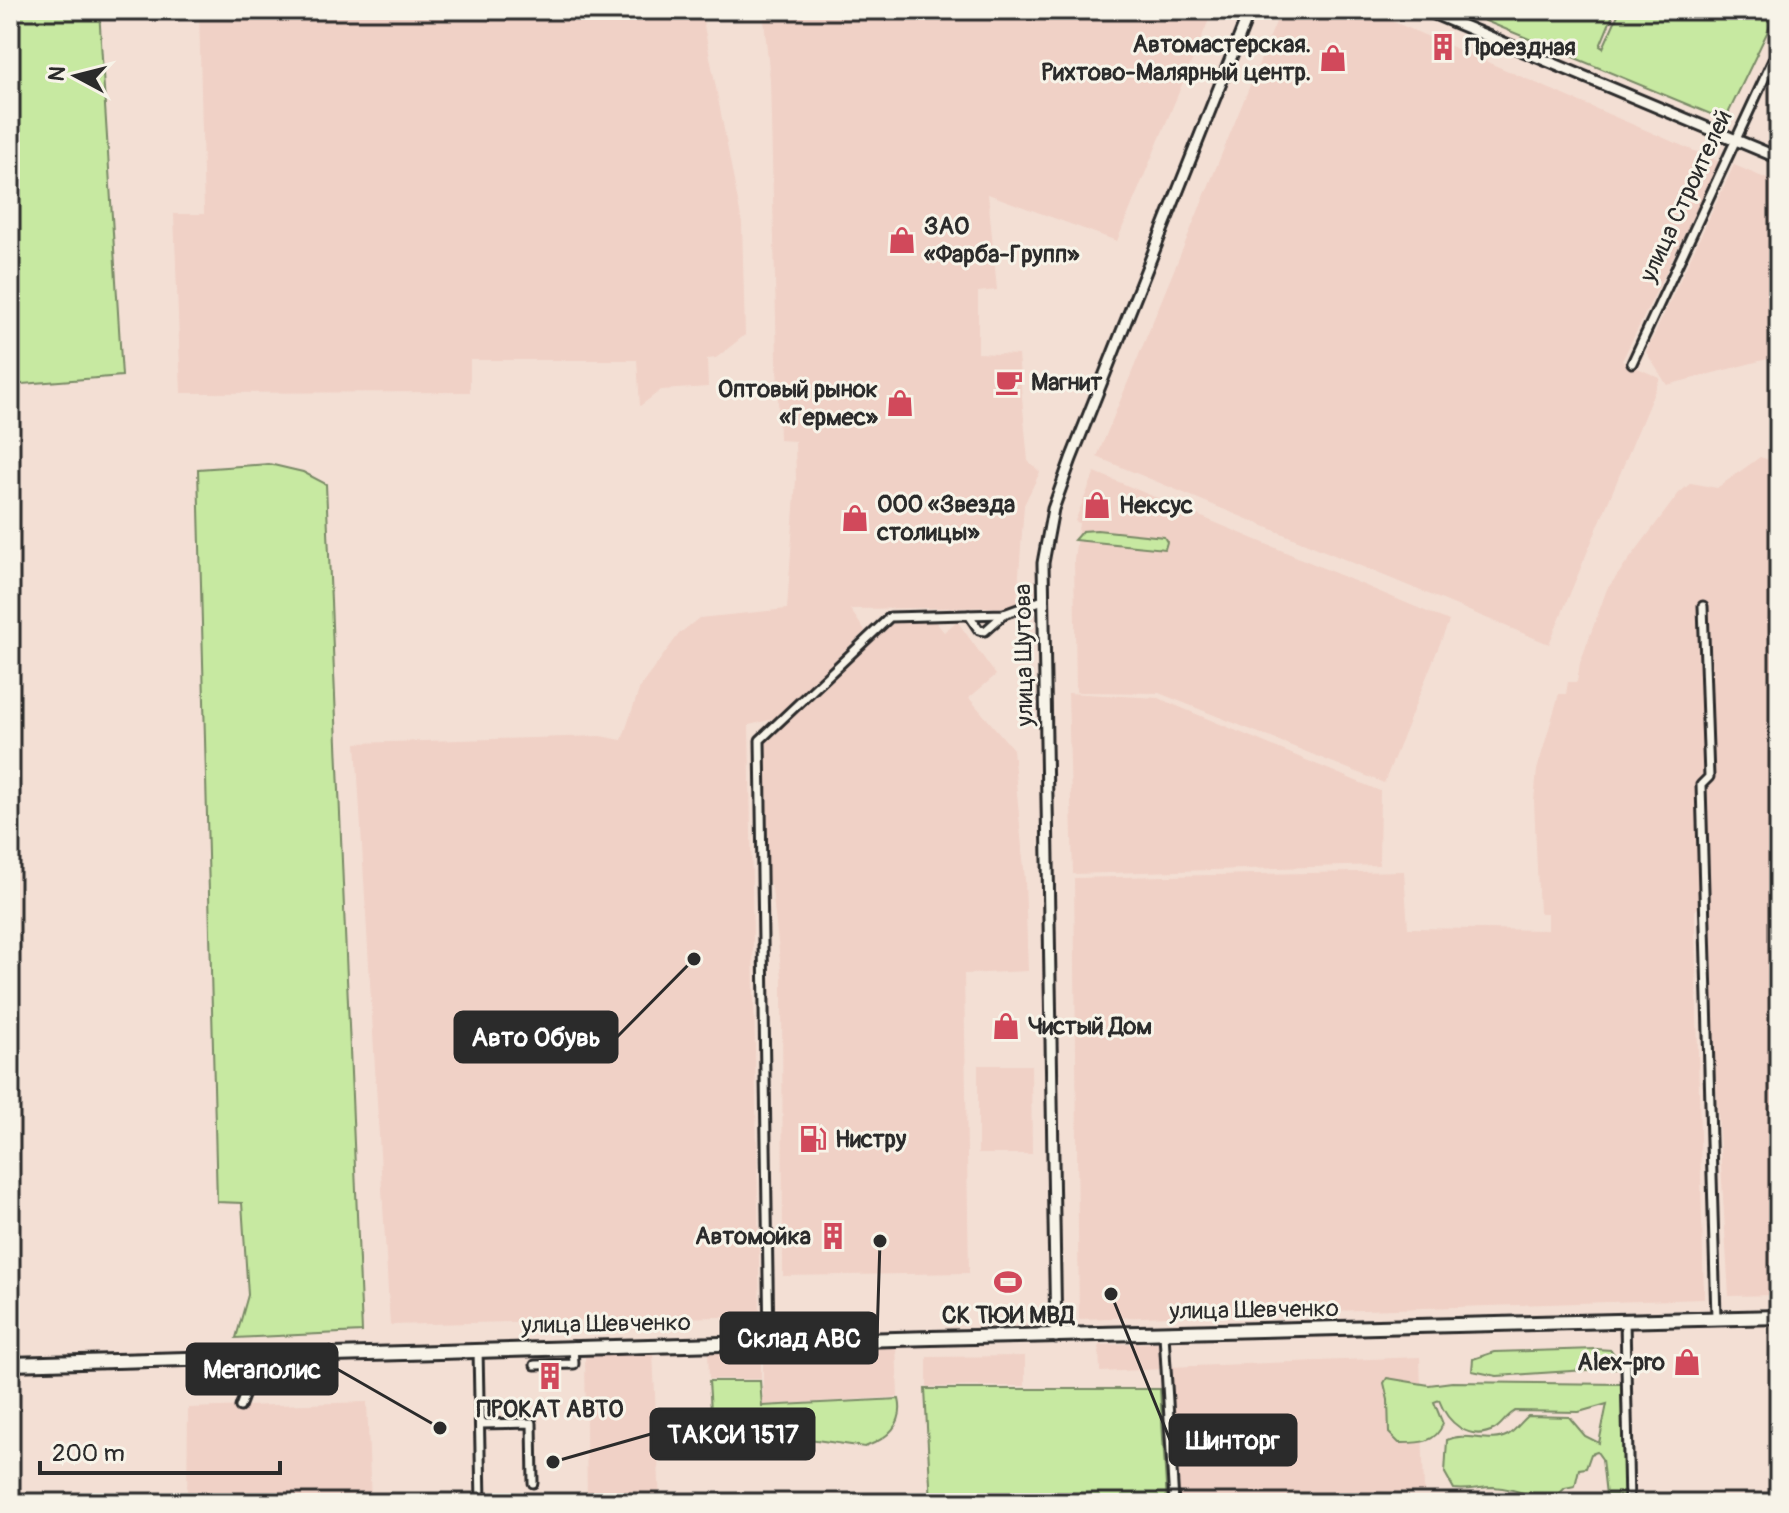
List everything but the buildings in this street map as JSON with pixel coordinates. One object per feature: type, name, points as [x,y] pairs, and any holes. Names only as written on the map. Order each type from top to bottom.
[{"type":"highway","name":"улица Шевченко","points":[[10,1364],[478,1348],[769,1344],[1779,1317]]},
{"type":"street","name":"улица Шутова","points":[[1056,1337],[1043,563],[1058,494],[1250,10]]},
{"type":"street","points":[[1425,10],[1779,158]]},
{"type":"street","name":"улица Строителей","points":[[1632,363],[1734,138],[1779,47]]},
{"type":"street","points":[[769,1344],[760,740],[890,617],[1004,614],[1043,600]]},
{"type":"street","points":[[1703,606],[1709,777],[1701,785],[1716,1318]]},
{"type":"street","points":[[969,615],[979,630],[985,631],[1004,614]]},
{"type":"street","points":[[1625,1321],[1629,1503]]},
{"type":"street","points":[[1164,1334],[1174,1503]]},
{"type":"street","points":[[535,1365],[574,1364],[573,1346]]},
{"type":"street","points":[[478,1348],[481,1502],[521,1503]]},
{"type":"street","points":[[240,1407],[259,1356]]},
{"type":"street","points":[[480,1424],[532,1423],[533,1483]]},
{"type":"shaded area","points":[[199,10],[701,10],[742,223],[745,335],[716,358],[707,359],[708,387],[661,390],[640,406],[637,360],[470,360],[470,392],[181,393],[174,214],[204,214]]},
{"type":"shaded area","points":[[763,10],[1213,10],[1117,241],[988,194],[997,290],[978,292],[978,353],[1018,355],[1028,461],[1040,472],[1024,505],[1017,602],[1010,607],[850,609],[865,631],[774,719],[749,725],[760,1316],[390,1325],[356,743],[600,736],[622,740],[640,687],[679,634],[699,618],[787,609],[796,479],[795,441],[779,440],[770,80]]},
{"type":"shaded area","points":[[1281,10],[1366,10],[1720,162],[1622,361],[1660,378],[1549,644],[1097,457]]},
{"type":"shaded area","points":[[1734,165],[1779,184],[1779,356],[1667,385],[1646,352]]},
{"type":"shaded area","points":[[1760,457],[1779,463],[1779,1295],[1729,1296],[1710,984],[1709,895],[1695,911],[1704,1299],[1079,1319],[1074,878],[1404,871],[1408,928],[1547,930],[1547,913],[1539,913],[1534,801],[1537,770],[1559,694],[1566,694],[1568,682],[1577,682],[1580,663],[1607,589],[1679,493],[1691,483],[1717,488]]},
{"type":"shaded area","points":[[1095,472],[1449,621],[1384,783],[1159,693],[1076,692],[1074,559],[1079,523],[1075,521]]},
{"type":"shaded area","points":[[894,620],[935,621],[944,632],[957,621],[996,675],[969,698],[1013,749],[1025,880],[1028,971],[964,974],[969,1273],[783,1276],[782,978],[772,889],[767,879],[765,740]]},
{"type":"shaded area","points":[[1068,693],[1158,698],[1380,791],[1379,865],[1073,874]]},
{"type":"shaded area","points":[[978,1065],[1031,1065],[1032,1154],[978,1154]]},
{"type":"shaded area","points":[[1161,1342],[1163,1369],[1100,1372],[1099,1345]]},
{"type":"shaded area","points":[[896,1343],[898,1397],[763,1405],[763,1348]]},
{"type":"shaded area","points":[[761,1348],[761,1379],[709,1379],[708,1350]]},
{"type":"shaded area","points":[[653,1352],[660,1503],[587,1503],[585,1353]]},
{"type":"shaded area","points":[[1025,1356],[1025,1386],[927,1387],[927,1357]]},
{"type":"shaded area","points":[[1420,1357],[1424,1492],[1316,1497],[1316,1503],[1178,1503],[1169,1367]]},
{"type":"shaded area","points":[[367,1402],[371,1503],[187,1503],[188,1408]]},
{"type":"shaded area","points":[[1526,1495],[1527,1503],[1369,1503],[1369,1501]]},
{"type":"green space","points":[[10,10],[99,10],[122,376],[10,385]]},
{"type":"green space","points":[[1459,10],[1615,10],[1600,46],[1603,48],[1620,10],[1778,10],[1725,120]]},
{"type":"green space","points":[[269,464],[303,472],[326,484],[362,1332],[236,1338],[248,1295],[242,1203],[217,1202],[198,469]]},
{"type":"green space","points":[[1082,531],[1164,537],[1167,542],[1165,549],[1074,540]]},
{"type":"green space","points":[[1611,1350],[1616,1357],[1616,1368],[1497,1376],[1472,1371],[1473,1359],[1494,1352]]},
{"type":"green space","points":[[1387,1378],[1429,1385],[1452,1382],[1621,1384],[1624,1495],[1606,1495],[1602,1459],[1597,1452],[1591,1454],[1586,1468],[1579,1469],[1575,1486],[1565,1488],[1550,1503],[1500,1488],[1454,1489],[1445,1473],[1447,1440],[1462,1437],[1501,1438],[1511,1433],[1528,1416],[1569,1417],[1585,1436],[1599,1443],[1607,1404],[1579,1412],[1515,1411],[1495,1429],[1476,1433],[1453,1423],[1439,1400],[1434,1402],[1443,1424],[1440,1431],[1431,1439],[1399,1443],[1389,1433],[1384,1383]]},
{"type":"green space","points":[[709,1381],[760,1381],[762,1406],[899,1399],[899,1416],[887,1435],[865,1447],[712,1425]]},
{"type":"green space","points":[[925,1389],[1160,1389],[1167,1503],[931,1503]]},
{"type":"place","name":"Проездная","points":[[1443,47]]},
{"type":"place","name":"Автомастерская. Рихтово-Малярный центр.","points":[[1333,58]]},
{"type":"place","name":"ЗАО «Фарба-Групп»","points":[[902,240]]},
{"type":"place","name":"Магнит","points":[[1009,382]]},
{"type":"place","name":"Оптовый рынок «Гермес»","points":[[900,403]]},
{"type":"place","name":"Нексус","points":[[1097,505]]},
{"type":"place","name":"ООО «Звезда столицы»","points":[[855,518]]},
{"type":"place","name":"Авто Обувь","points":[[694,959]]},
{"type":"place","name":"Чистый Дом","points":[[1006,1026]]},
{"type":"place","name":"Нистру","points":[[813,1139]]},
{"type":"place","name":"Автомойка","points":[[833,1236]]},
{"type":"place","name":"Склад АВС","points":[[880,1241]]},
{"type":"place","name":"СК ТЮИ МВД","points":[[1008,1282]]},
{"type":"place","name":"Шинторг","points":[[1111,1294]]},
{"type":"place","name":"Alex-pro","points":[[1687,1362]]},
{"type":"place","name":"ПРОКАТ АВТО","points":[[550,1376]]},
{"type":"place","name":"Мегаполис","points":[[440,1428]]},
{"type":"place","name":"ТАКСИ 1517","points":[[553,1462]]}]
